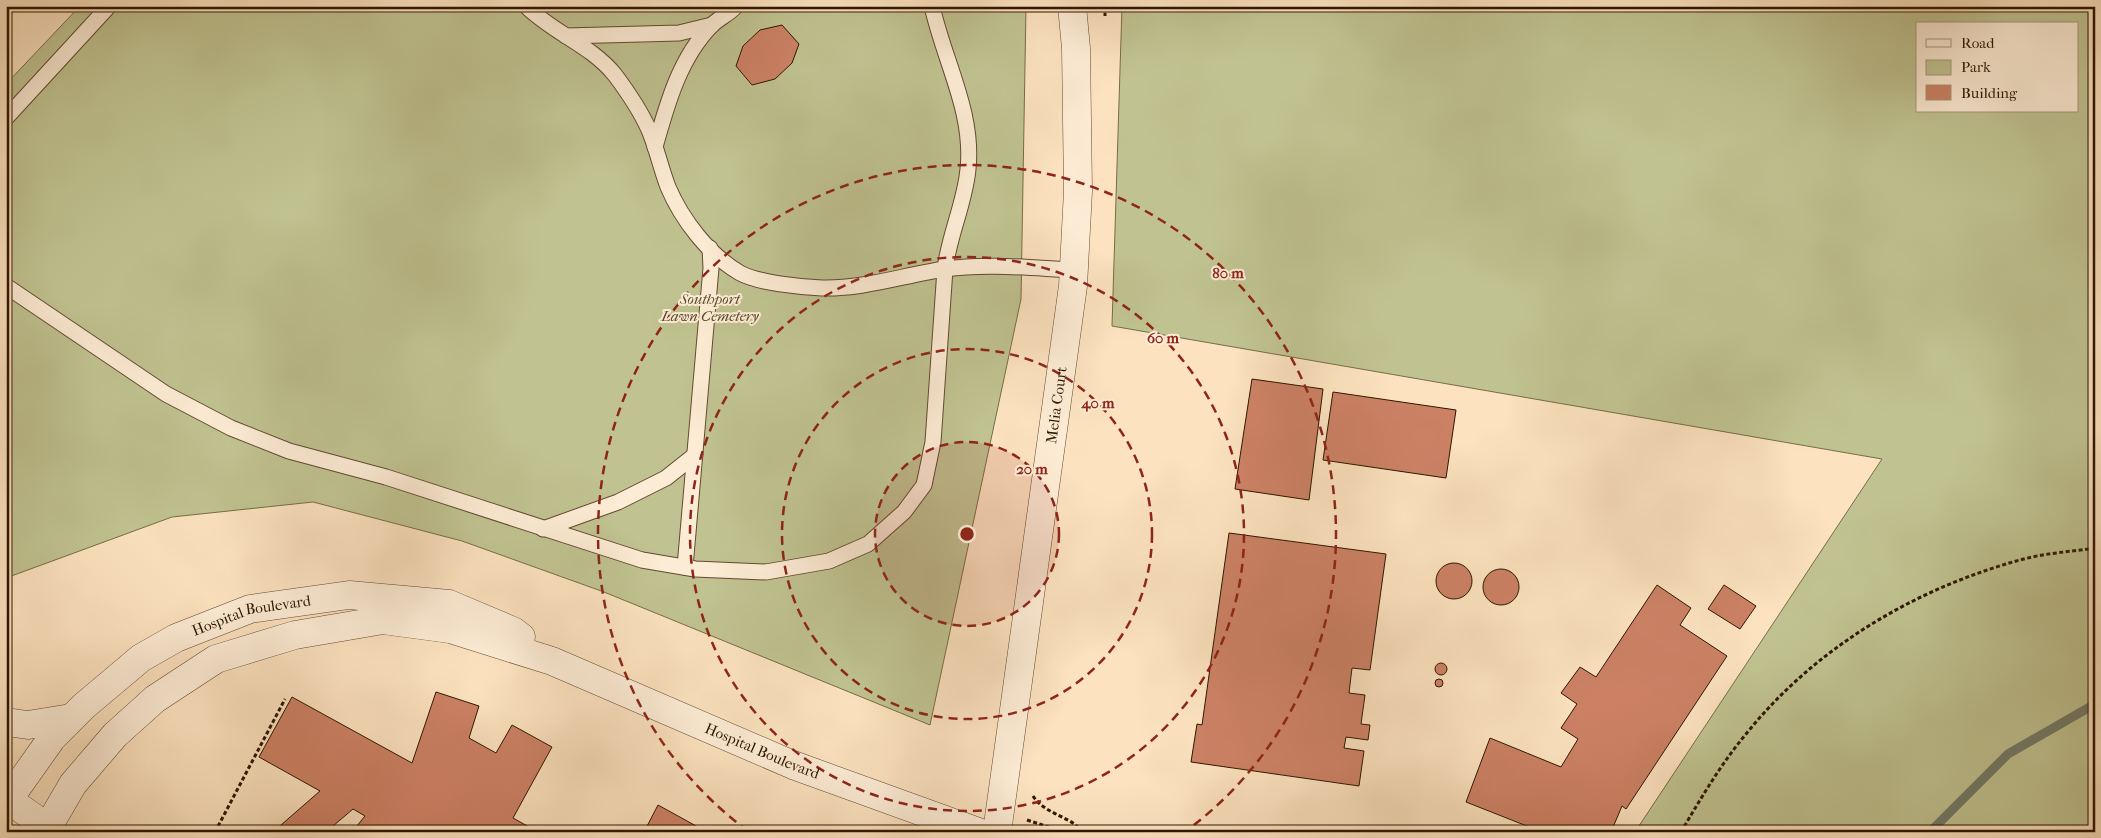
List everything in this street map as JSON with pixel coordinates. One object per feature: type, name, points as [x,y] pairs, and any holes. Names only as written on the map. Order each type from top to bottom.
[{"type":"street","name":"Melia Court","points":[[998,821],[1074,270],[1078,191],[1076,48],[1072,6]]},
{"type":"street","name":"Hospital Boulevard","points":[[7,800],[52,738],[71,718],[140,658],[176,638],[250,608],[349,595],[449,604],[513,631],[552,661]]},
{"type":"street","name":"Hospital Boulevard","points":[[48,830],[73,784],[115,735],[155,699],[216,659],[294,635],[383,620],[450,629],[552,661],[793,764],[978,832]]},
{"type":"street","points":[[6,722],[28,725],[71,718]]},
{"type":"street","points":[[7,800],[48,830]]},
{"type":"lane","points":[[6,118],[109,6]]},
{"type":"lane","points":[[526,6],[536,16],[592,52],[615,76],[649,129],[669,188],[691,227],[710,248],[742,274],[780,284],[814,287],[859,286],[945,269],[971,266],[1074,270]]},
{"type":"lane","points":[[655,147],[664,113],[687,57],[712,25],[736,6]]},
{"type":"lane","points":[[6,286],[166,394],[231,428],[289,452],[386,477],[642,560],[685,567],[766,572],[829,561],[868,544],[904,512],[924,485],[933,442],[947,250],[968,170],[969,135],[964,109],[932,6]]},
{"type":"lane","points":[[566,36],[679,33],[712,25]]},
{"type":"lane","points":[[685,567],[711,268],[710,248]]},
{"type":"lane","points":[[542,529],[618,502],[666,478],[695,454]]},
{"type":"path","points":[[1681,832],[1711,781],[1746,733],[1784,692],[1836,647],[1889,612],[1952,582],[2021,559],[2095,548]]},
{"type":"path","points":[[215,832],[284,699]]},
{"type":"path","points":[[998,821],[1064,832]]},
{"type":"green space","name":"Southport Lawn Cemetery","points":[[80,6],[1026,6],[1021,299],[930,725],[604,592],[462,541],[313,502],[172,517],[6,578],[6,84]]},
{"type":"green space","points":[[1122,6],[2095,6],[2095,832],[1635,832],[1882,459],[1112,326]]},
{"type":"building","points":[[782,25],[799,44],[792,63],[775,79],[752,85],[736,66],[743,46],[760,30]]},
{"type":"building","points":[[1252,379],[1323,389],[1309,500],[1235,489]]},
{"type":"building","points":[[1333,392],[1456,410],[1446,478],[1323,460]]},
{"type":"building","points":[[1229,533],[1386,554],[1370,670],[1352,668],[1349,693],[1365,695],[1361,724],[1370,725],[1368,740],[1346,737],[1344,748],[1364,751],[1359,786],[1191,762],[1197,724],[1202,725]]},
{"type":"building","points":[[1454,563],[1461,564],[1467,568],[1471,574],[1471,588],[1467,594],[1461,598],[1454,599],[1447,598],[1441,594],[1437,588],[1436,581],[1437,574],[1441,568],[1447,564]]},
{"type":"building","points":[[1501,569],[1508,570],[1514,574],[1518,580],[1518,594],[1514,600],[1508,604],[1501,605],[1494,604],[1488,600],[1484,594],[1483,587],[1484,580],[1488,574],[1494,570]]},
{"type":"building","points":[[1657,585],[1691,608],[1680,625],[1727,656],[1626,809],[1622,806],[1611,832],[1542,832],[1466,802],[1490,738],[1561,767],[1578,739],[1561,728],[1577,704],[1561,693],[1580,667],[1596,677]]},
{"type":"building","points":[[1724,585],[1756,606],[1740,629],[1708,609]]},
{"type":"building","points":[[1443,663],[1446,664],[1446,674],[1439,675],[1436,674],[1435,667],[1436,664]]},
{"type":"building","points":[[1439,679],[1443,683],[1439,687],[1435,683]]},
{"type":"building","points":[[436,692],[479,706],[469,738],[496,753],[512,725],[552,747],[513,818],[538,832],[352,832],[365,816],[353,809],[326,832],[273,832],[320,791],[259,757],[292,697],[412,763]]},
{"type":"building","points":[[658,805],[707,832],[644,832]]},
{"type":"waterway","points":[[1930,832],[2008,754],[2095,704]]}]
